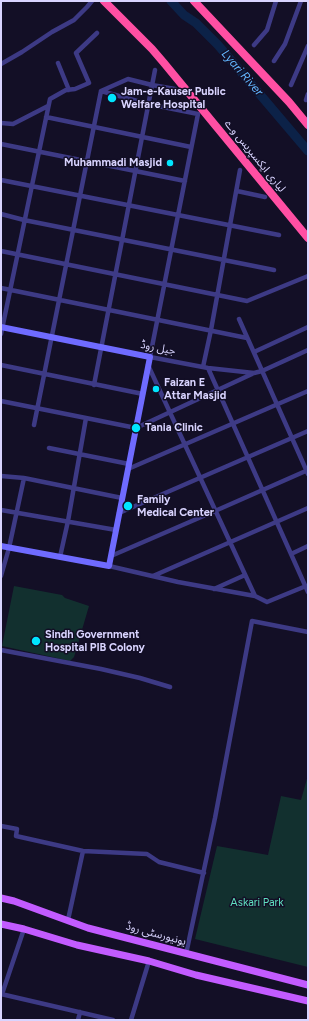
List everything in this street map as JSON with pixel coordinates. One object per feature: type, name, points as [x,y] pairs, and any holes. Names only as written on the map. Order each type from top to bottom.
[{"type":"highway","name":"لیاری ایکسپریس وے","points":[[104,1],[160,58],[308,238]]},
{"type":"highway","points":[[194,1],[289,102],[308,125]]},
{"type":"main road","name":"یونیورسٹی روڈ","points":[[1,899],[14,901],[88,928],[308,984]]},
{"type":"main road","points":[[1,919],[21,928]]},
{"type":"main road","points":[[1,924],[21,928],[77,945],[149,961],[196,975],[308,1001]]},
{"type":"street","points":[[1,64],[74,20],[92,1]]},
{"type":"street","points":[[254,46],[268,30],[276,1]]},
{"type":"street","points":[[274,61],[285,44],[302,1]]},
{"type":"street","points":[[1,334],[50,99],[66,90],[75,89],[89,83],[76,53],[97,33]]},
{"type":"street","points":[[291,85],[308,46]]},
{"type":"street","points":[[58,64],[70,90]]},
{"type":"street","points":[[94,385],[155,70]]},
{"type":"street","points":[[101,91],[128,79],[175,89]]},
{"type":"street","points":[[101,91],[148,104],[198,114],[108,566]]},
{"type":"street","points":[[34,426],[101,91]]},
{"type":"street","points":[[306,100],[308,94]]},
{"type":"street","points":[[1,122],[13,124],[48,106]]},
{"type":"street","points":[[46,117],[191,148]]},
{"type":"street","points":[[1,144],[185,181]]},
{"type":"street","points":[[240,170],[205,368],[218,390],[276,522],[307,585],[308,592]]},
{"type":"street","points":[[1,180],[279,235]]},
{"type":"street","points":[[237,191],[264,197]]},
{"type":"street","points":[[1,214],[24,220],[274,270]]},
{"type":"street","points":[[1,251],[247,302],[308,276]]},
{"type":"street","points":[[1,288],[247,338]]},
{"type":"street","points":[[111,556],[308,471],[239,319]]},
{"type":"street","name":"جیل روڈ","points":[[2,327],[205,368],[254,373],[262,371],[308,350]]},
{"type":"street","points":[[254,352],[308,328]]},
{"type":"street","points":[[1,365],[142,394]]},
{"type":"street","points":[[148,365],[254,596]]},
{"type":"street","points":[[1,401],[136,428],[254,373]]},
{"type":"street","points":[[49,448],[80,453],[128,467],[185,445],[308,391]]},
{"type":"street","points":[[60,557],[68,521],[86,418]]},
{"type":"street","points":[[119,513],[308,431]]},
{"type":"street","points":[[1,476],[24,478],[122,498]]},
{"type":"street","points":[[1,576],[9,548],[24,478]]},
{"type":"street","points":[[153,576],[308,508]]},
{"type":"street","points":[[1,510],[16,514],[68,521],[116,530]]},
{"type":"street","points":[[1,546],[254,596],[267,602],[307,585]]},
{"type":"street","points":[[291,554],[308,546]]},
{"type":"street","points":[[214,589],[245,575]]},
{"type":"street","points":[[186,954],[215,818],[252,621],[308,632]]},
{"type":"street","points":[[1,650],[109,671],[170,687]]},
{"type":"street","points":[[1,826],[17,829],[16,836],[83,851],[146,854],[159,862],[204,873]]},
{"type":"street","points":[[68,920],[83,851]]},
{"type":"street","points":[[21,928],[1,994],[113,1020]]},
{"type":"street","points":[[131,1020],[149,961]]},
{"type":"street","points":[[78,1020],[80,1012]]},
{"type":"green space","points":[[14,586],[62,595],[65,598],[89,606],[74,657],[70,661],[2,646]]},
{"type":"green space","name":"Askari Park","points":[[308,775],[308,967],[195,939],[217,846],[268,855],[281,796],[301,800]]},
{"type":"waterway","name":"Lyari River","points":[[171,1],[184,15],[196,23],[218,45],[308,151]]},
{"type":"place","name":"Jam-e-Kauser Public Welfare Hospital","points":[[112,98]]},
{"type":"place","name":"Muhammadi Masjid","points":[[170,163]]},
{"type":"place","name":"Faizan E Attar Masjid","points":[[156,389]]},
{"type":"place","name":"Tania Clinic","points":[[136,428]]},
{"type":"place","name":"Family Medical Center","points":[[128,506]]},
{"type":"place","name":"Sindh Government Hospital PIB Colony","points":[[36,641]]}]
